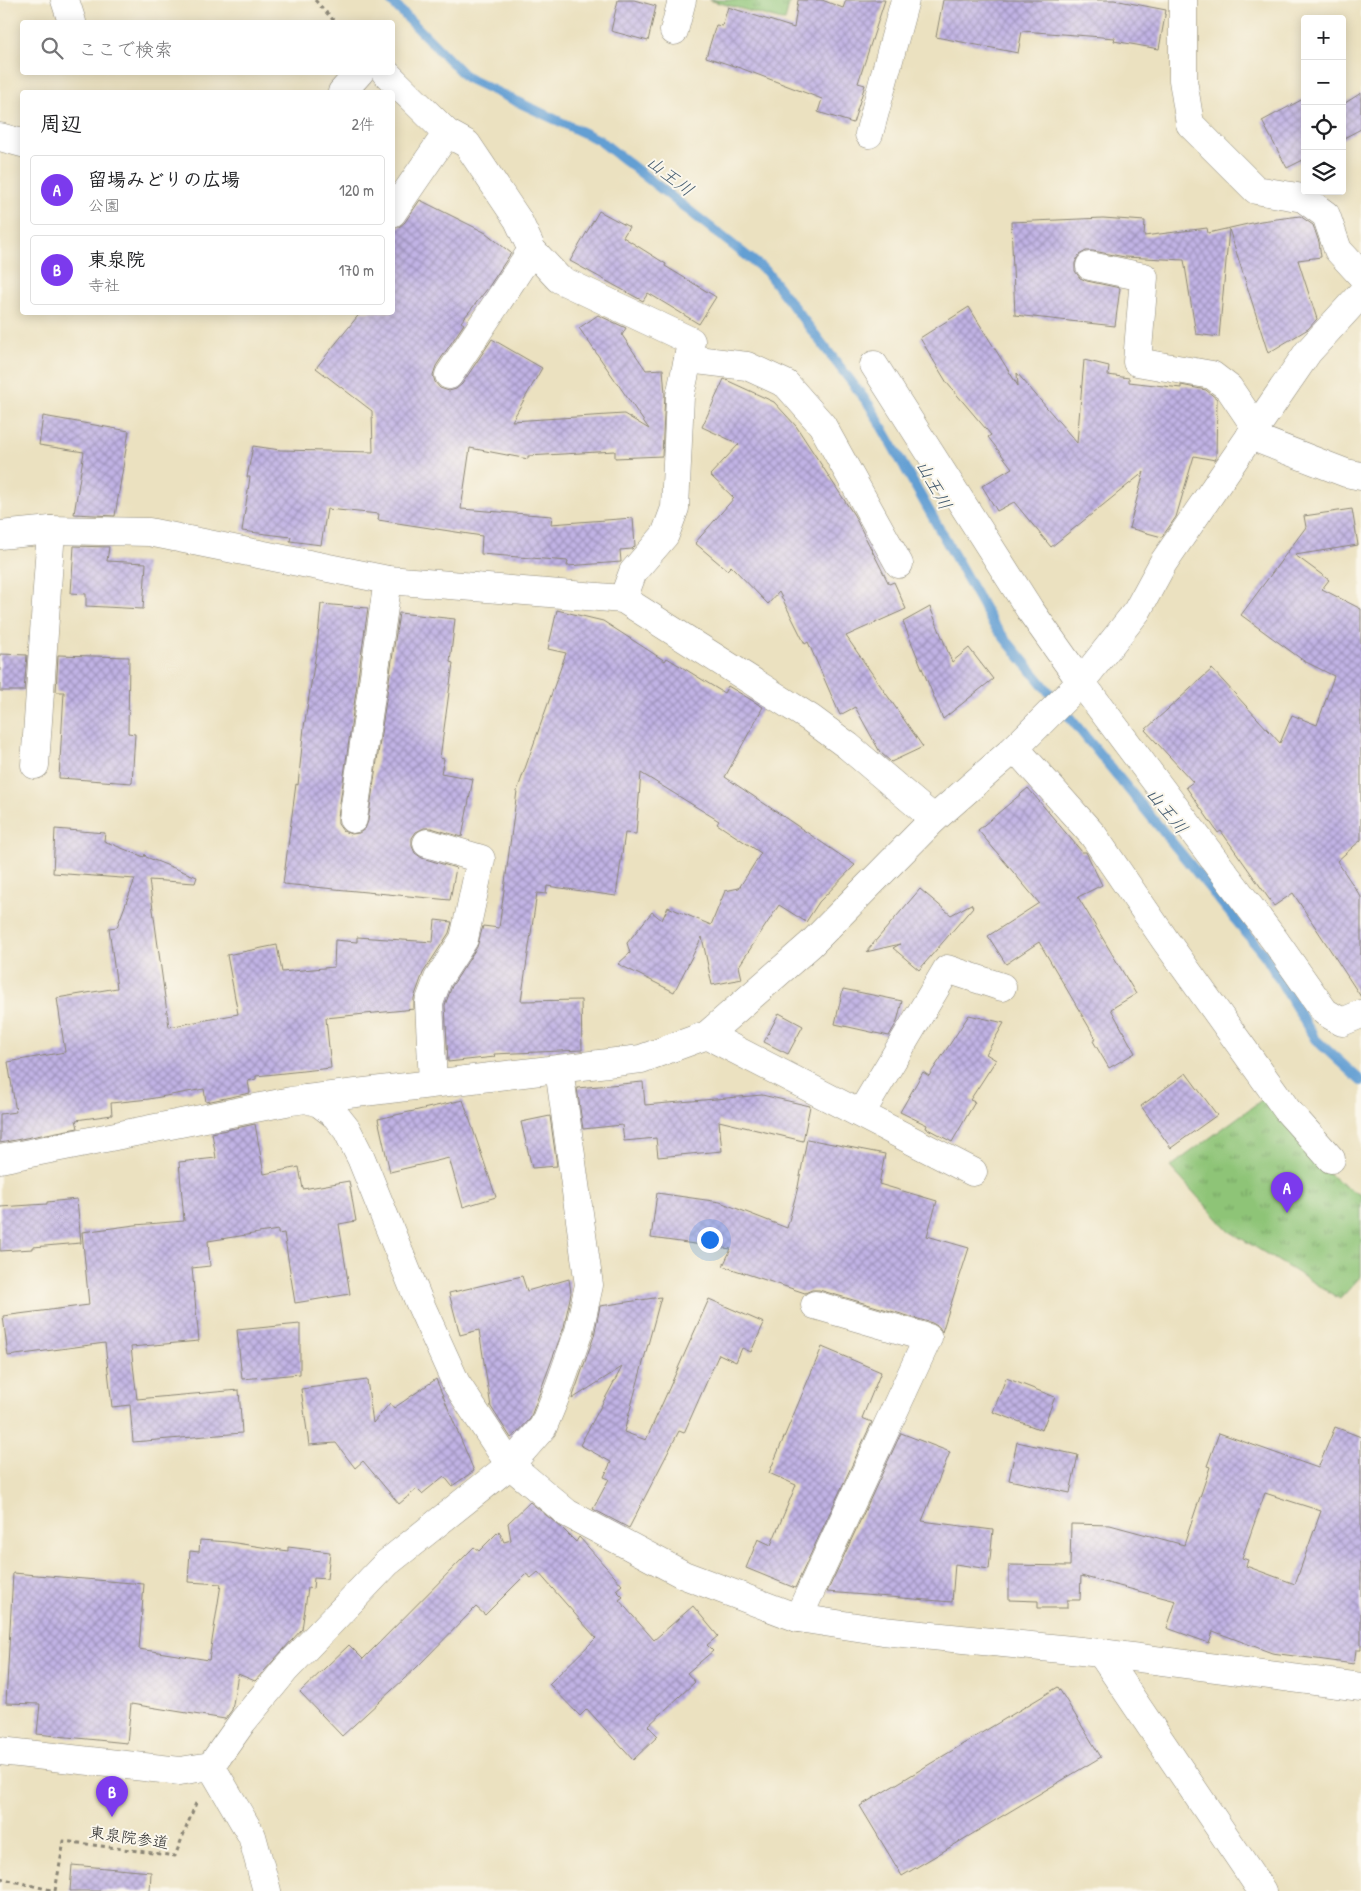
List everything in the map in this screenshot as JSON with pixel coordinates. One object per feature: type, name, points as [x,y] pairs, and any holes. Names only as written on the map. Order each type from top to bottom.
[{"type":"street","points":[[65,0],[71,20]]},
{"type":"street","points":[[674,31],[682,0]]},
{"type":"street","points":[[869,134],[905,0]]},
{"type":"street","points":[[1183,0],[1183,80],[1190,124],[1256,190],[1303,198],[1326,215],[1338,250],[1361,275]]},
{"type":"street","points":[[344,90],[357,75]]},
{"type":"street","points":[[388,75],[447,133],[467,144],[518,220],[532,250],[559,279],[691,341],[680,396],[675,508],[665,535],[633,572],[623,599]]},
{"type":"street","points":[[395,209],[447,133]]},
{"type":"street","points":[[0,137],[20,142]]},
{"type":"street","points":[[449,375],[532,250]]},
{"type":"street","points":[[1090,266],[1144,277],[1137,362],[1212,375],[1229,388],[1253,432],[1346,473],[1361,476]]},
{"type":"street","points":[[0,1160],[306,1099],[641,1059],[706,1035],[811,944],[934,819],[1023,739],[1081,682],[1137,610],[1163,563],[1308,352],[1361,294]]},
{"type":"street","points":[[688,358],[747,366],[786,384],[822,425],[899,564]]},
{"type":"street","points":[[874,365],[1030,610],[1081,682],[1276,942],[1325,1012],[1342,1022],[1361,1014]]},
{"type":"street","points":[[0,535],[51,530],[149,532],[388,580],[623,599],[810,718],[848,746],[934,819]]},
{"type":"street","points":[[35,765],[51,530]]},
{"type":"street","points":[[353,819],[388,580]]},
{"type":"street","points":[[1023,739],[1281,1102],[1331,1159]]},
{"type":"street","points":[[427,843],[481,859],[464,939],[438,979],[429,1003],[432,1083]]},
{"type":"street","points":[[861,1114],[947,969],[1002,988]]},
{"type":"street","points":[[706,1035],[973,1172]]},
{"type":"street","points":[[0,1751],[180,1771],[211,1766],[243,1721],[285,1670],[387,1563],[510,1465],[543,1427],[579,1331],[589,1284],[559,1069]]},
{"type":"street","points":[[306,1099],[329,1110],[352,1139],[365,1166],[418,1299],[456,1383],[510,1465],[567,1513],[684,1575],[798,1618],[883,1631],[1101,1653],[1361,1687]]},
{"type":"street","points":[[798,1618],[928,1338],[815,1304]]},
{"type":"street","points":[[1101,1653],[1262,1891]]},
{"type":"street","points":[[211,1766],[252,1836],[267,1891]]},
{"type":"path","points":[[315,0],[333,20]]},
{"type":"path","name":"東泉院参道","points":[[55,1891],[64,1841],[175,1856],[211,1766]]},
{"type":"path","points":[[0,1878],[55,1891]]},
{"type":"green space","points":[[709,0],[790,0],[785,21]]},
{"type":"green space","points":[[1267,1096],[1308,1152],[1320,1165],[1332,1177],[1361,1195],[1361,1276],[1340,1299],[1229,1231],[1170,1167]]},
{"type":"building","points":[[618,0],[634,0],[656,6],[648,41],[611,31]]},
{"type":"building","points":[[798,0],[822,0],[843,8],[846,0],[885,0],[858,83],[865,85],[853,123],[818,112],[822,99],[706,57],[716,25],[722,26],[728,7],[794,28]]},
{"type":"building","points":[[943,0],[1114,0],[1166,10],[1159,49],[1114,41],[1115,38],[1022,31],[1018,53],[936,37]]},
{"type":"building","points":[[1361,93],[1361,129],[1346,137],[1346,105],[1346,102]]},
{"type":"building","points":[[1301,100],[1301,161],[1287,168],[1262,121]]},
{"type":"building","points":[[420,200],[486,233],[511,253],[488,288],[461,322],[464,324],[436,366],[433,375],[435,382],[440,388],[449,391],[456,389],[462,384],[492,339],[542,368],[512,421],[624,414],[649,429],[579,328],[598,315],[626,328],[622,335],[646,370],[663,369],[665,394],[662,456],[615,458],[615,451],[528,456],[528,459],[470,448],[461,509],[552,516],[551,524],[633,518],[635,546],[632,549],[620,550],[621,562],[567,566],[568,561],[481,554],[482,536],[378,520],[379,514],[327,509],[321,545],[290,541],[291,537],[242,531],[250,477],[247,477],[253,446],[280,450],[373,452],[372,411],[316,368],[359,315],[395,315],[395,228],[405,222]]},
{"type":"building","points":[[599,211],[629,227],[623,237],[666,264],[665,266],[716,297],[699,324],[648,293],[643,301],[570,261]]},
{"type":"building","points":[[1300,216],[1313,225],[1319,242],[1321,257],[1298,260],[1317,319],[1308,329],[1268,353],[1229,229],[1219,337],[1196,334],[1184,260],[1125,257],[1093,251],[1086,251],[1079,255],[1075,263],[1075,271],[1080,278],[1120,288],[1115,326],[1015,315],[1011,222],[1103,218],[1145,221],[1144,236],[1207,228],[1208,233],[1261,221]]},
{"type":"building","points":[[969,307],[1018,386],[1017,373],[1077,443],[1084,360],[1109,366],[1108,375],[1129,378],[1129,382],[1181,388],[1181,385],[1206,390],[1217,399],[1216,458],[1215,460],[1194,456],[1176,517],[1162,537],[1129,528],[1144,472],[1051,547],[1014,502],[997,511],[982,486],[1012,468],[988,437],[991,435],[947,383],[920,338]]},
{"type":"building","points":[[724,379],[774,402],[796,426],[854,515],[889,584],[894,582],[906,609],[846,636],[923,747],[891,762],[880,752],[855,707],[840,715],[808,642],[805,644],[779,592],[768,604],[731,566],[727,570],[695,543],[734,498],[710,475],[739,444],[702,427]]},
{"type":"building","points":[[43,416],[129,431],[115,516],[74,514],[84,452],[39,445]]},
{"type":"building","points":[[1352,509],[1358,545],[1295,555],[1329,580],[1322,589],[1361,609],[1361,840],[1337,861],[1361,897],[1361,997],[1293,893],[1274,906],[1221,831],[1218,833],[1186,787],[1193,782],[1145,730],[1212,669],[1280,743],[1292,715],[1317,725],[1334,676],[1304,661],[1241,615],[1306,527],[1304,516]]},
{"type":"building","points":[[74,546],[109,547],[107,561],[146,563],[143,609],[86,606],[86,594],[71,593]]},
{"type":"building","points":[[321,604],[368,608],[338,817],[338,824],[343,831],[351,834],[359,833],[365,829],[368,821],[399,613],[455,619],[450,662],[453,663],[440,758],[444,759],[441,773],[473,779],[462,837],[431,828],[424,828],[416,832],[412,838],[412,846],[415,853],[422,858],[456,868],[450,900],[283,884],[296,784],[298,785],[304,727],[317,647]]},
{"type":"building","points":[[930,607],[952,662],[969,648],[993,679],[943,719],[903,622]]},
{"type":"building","points":[[557,610],[603,621],[665,661],[667,658],[724,693],[728,686],[763,707],[725,777],[855,865],[819,902],[806,922],[779,905],[739,966],[742,979],[712,985],[702,937],[674,992],[618,964],[630,953],[627,943],[652,912],[662,920],[668,907],[711,925],[725,891],[739,888],[761,853],[717,824],[719,821],[641,773],[636,834],[625,833],[616,896],[547,886],[546,894],[537,893],[521,1001],[581,1000],[582,1050],[494,1054],[495,1057],[448,1062],[445,1005],[452,986],[477,947],[483,926],[499,928],[517,791],[566,653],[548,649]]},
{"type":"building","points":[[0,654],[27,655],[24,691],[0,691]]},
{"type":"building","points":[[58,655],[129,657],[128,733],[135,734],[132,783],[59,778],[64,692],[56,692]]},
{"type":"building","points":[[1028,788],[1082,852],[1086,852],[1102,885],[1078,897],[1136,994],[1111,1009],[1135,1053],[1109,1068],[1093,1041],[1096,1039],[1039,942],[1006,964],[988,936],[1039,903],[978,830]]},
{"type":"building","points":[[55,829],[105,833],[104,841],[144,857],[145,854],[146,857],[197,877],[195,883],[149,880],[169,1027],[238,1014],[227,955],[277,945],[282,972],[334,967],[335,940],[357,942],[357,937],[433,942],[435,920],[452,922],[449,933],[423,973],[414,998],[414,1009],[326,1018],[331,1068],[256,1076],[256,1079],[248,1081],[250,1093],[206,1102],[204,1089],[149,1099],[111,1103],[112,1115],[76,1120],[78,1128],[0,1143],[0,1114],[16,1112],[8,1062],[65,1052],[57,998],[117,988],[109,928],[117,927],[135,879],[53,873]]},
{"type":"building","points":[[920,889],[951,915],[971,904],[973,907],[919,970],[893,948],[900,944],[866,952]]},
{"type":"building","points":[[843,989],[902,1001],[897,1022],[889,1036],[835,1024]]},
{"type":"building","points":[[779,1013],[803,1026],[788,1054],[764,1042]]},
{"type":"building","points":[[969,1015],[1004,1023],[986,1054],[996,1060],[970,1100],[975,1102],[952,1142],[926,1128],[927,1125],[900,1112],[923,1072],[929,1076]]},
{"type":"building","points":[[1186,1073],[1217,1115],[1171,1148],[1141,1106]]},
{"type":"building","points":[[643,1082],[645,1105],[762,1095],[810,1106],[803,1141],[719,1121],[722,1151],[658,1157],[656,1138],[624,1141],[622,1125],[583,1129],[577,1088]]},
{"type":"building","points":[[463,1100],[496,1197],[463,1207],[449,1158],[390,1172],[378,1119]]},
{"type":"building","points":[[550,1116],[557,1166],[532,1168],[521,1122]]},
{"type":"building","points":[[255,1124],[264,1174],[299,1167],[303,1189],[349,1181],[356,1221],[339,1224],[350,1294],[295,1303],[284,1233],[278,1234],[278,1230],[208,1241],[210,1266],[192,1268],[199,1341],[131,1347],[137,1399],[239,1390],[242,1433],[133,1442],[130,1405],[112,1407],[105,1343],[8,1356],[3,1316],[89,1305],[82,1232],[184,1221],[179,1162],[216,1158],[212,1133]]},
{"type":"building","points":[[807,1139],[885,1154],[879,1184],[937,1201],[927,1236],[969,1248],[942,1332],[939,1327],[932,1323],[819,1290],[805,1293],[723,1266],[731,1249],[651,1238],[657,1193],[720,1202],[787,1228],[798,1187]]},
{"type":"building","points":[[77,1199],[81,1243],[0,1251],[0,1207],[47,1204],[47,1202]]},
{"type":"building","points":[[522,1276],[527,1291],[569,1279],[571,1293],[564,1327],[530,1419],[511,1438],[491,1407],[479,1330],[460,1335],[449,1293]]},
{"type":"building","points":[[661,1297],[624,1432],[646,1440],[709,1299],[764,1323],[751,1352],[742,1348],[736,1362],[719,1354],[684,1433],[679,1431],[629,1528],[593,1509],[609,1479],[604,1477],[611,1462],[580,1445],[622,1367],[572,1399],[594,1336],[600,1306]]},
{"type":"building","points":[[300,1324],[300,1374],[242,1379],[237,1330]]},
{"type":"building","points":[[822,1347],[881,1372],[862,1418],[872,1422],[795,1588],[746,1568],[758,1539],[771,1545],[796,1485],[769,1473]]},
{"type":"building","points":[[1006,1378],[1055,1397],[1042,1430],[993,1412]]},
{"type":"building","points":[[436,1379],[474,1471],[452,1486],[444,1476],[422,1494],[417,1489],[399,1504],[363,1461],[355,1468],[336,1443],[309,1445],[301,1389],[367,1380],[373,1423],[390,1403],[394,1408]]},
{"type":"building","points":[[1335,1427],[1361,1437],[1361,1650],[1356,1650],[1354,1664],[1272,1653],[1213,1631],[1209,1643],[1167,1628],[1176,1601],[1081,1576],[1080,1600],[1067,1600],[1067,1608],[1038,1608],[1038,1601],[1009,1600],[1009,1565],[1070,1566],[1071,1524],[1110,1525],[1184,1545],[1210,1467],[1207,1466],[1219,1433],[1318,1468]],"holes":[[[1265,1493],[1321,1511],[1295,1584],[1246,1566],[1248,1560],[1242,1558]]]},
{"type":"building","points":[[901,1433],[950,1452],[922,1521],[993,1530],[989,1569],[955,1564],[952,1602],[827,1592]]},
{"type":"building","points":[[1017,1442],[1078,1455],[1070,1493],[1009,1480]]},
{"type":"building","points":[[530,1502],[576,1542],[580,1538],[622,1585],[616,1590],[623,1597],[619,1600],[654,1640],[693,1606],[718,1636],[707,1645],[713,1651],[687,1673],[695,1682],[648,1726],[658,1736],[633,1760],[587,1709],[580,1716],[549,1684],[596,1638],[538,1572],[531,1578],[526,1574],[485,1615],[476,1607],[416,1668],[342,1736],[300,1692],[349,1645],[363,1659],[474,1547],[479,1551],[499,1531],[504,1542],[511,1540],[508,1523]]},
{"type":"building","points":[[200,1540],[229,1542],[288,1551],[288,1547],[330,1552],[327,1579],[314,1578],[313,1589],[308,1588],[302,1629],[255,1681],[238,1674],[232,1710],[225,1719],[131,1704],[127,1743],[37,1734],[40,1704],[6,1703],[13,1573],[144,1584],[139,1649],[209,1660],[221,1584],[188,1582],[190,1551],[199,1552]]},
{"type":"building","points":[[1058,1687],[1101,1757],[902,1876],[860,1806]]},
{"type":"building","points":[[72,1865],[151,1872],[150,1891],[70,1891]]},
{"type":"waterway","name":"山王川","points":[[390,0],[467,78],[599,140],[766,271],[870,406],[993,624],[1266,957],[1315,1039],[1361,1081]]},
{"type":"place","name":"留場みどりの広場","points":[[1287,1213]]},
{"type":"place","name":"東泉院","points":[[112,1817]]}]
